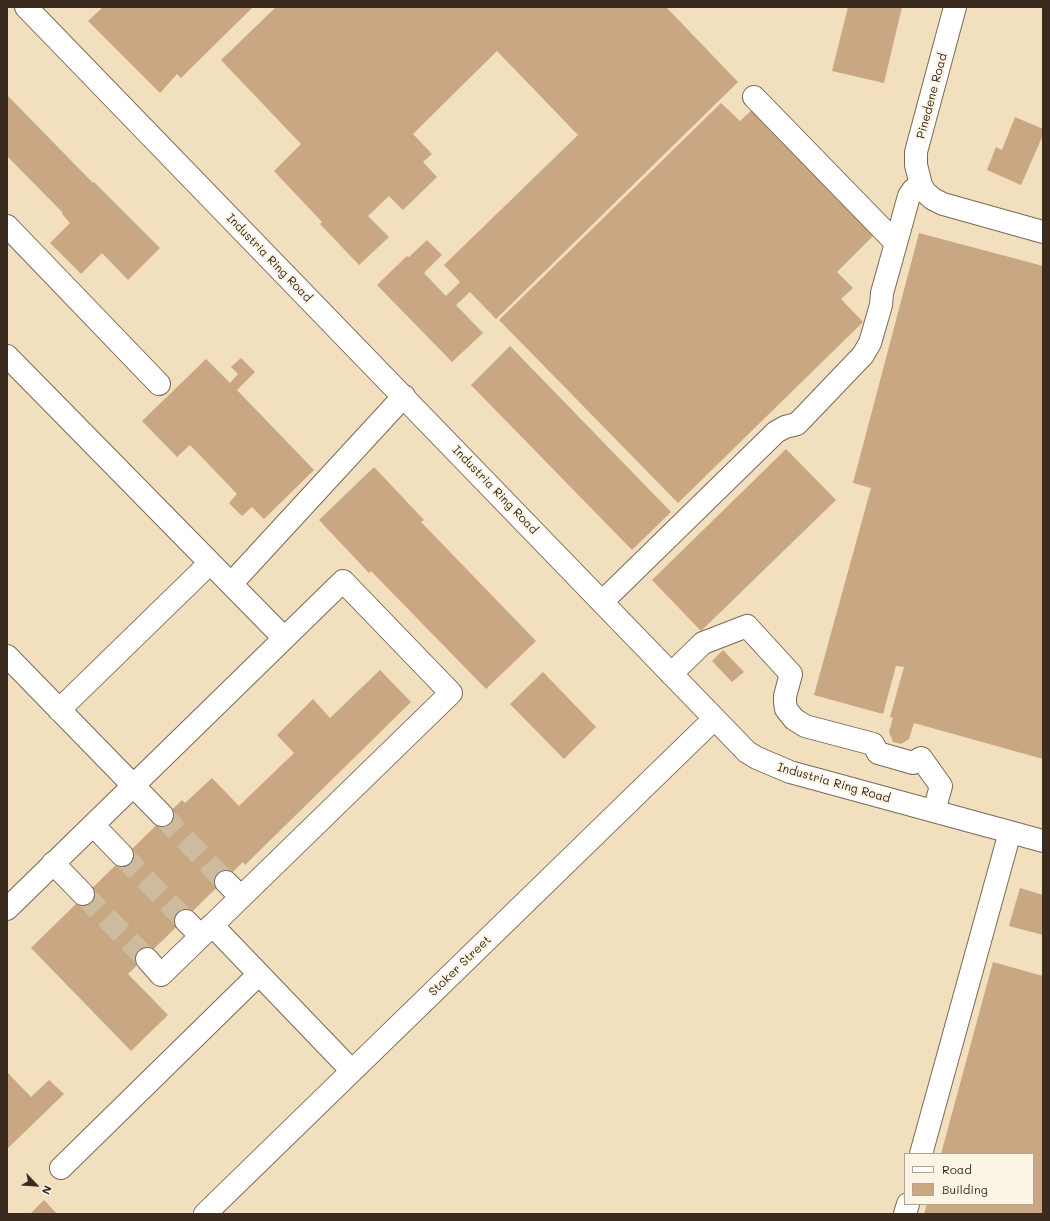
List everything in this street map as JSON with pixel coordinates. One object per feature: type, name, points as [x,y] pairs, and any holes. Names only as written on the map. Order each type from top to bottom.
[{"type":"street","name":"Industria Ring Road","points":[[26,7],[747,752],[790,772],[1043,841]]},
{"type":"street","name":"Pinedene Road","points":[[921,185],[916,165],[916,152],[955,7]]},
{"type":"street","points":[[754,97],[896,243]]},
{"type":"street","points":[[602,602],[776,432],[785,427],[796,424],[863,354],[870,344],[881,305],[882,293],[909,196],[913,190],[921,185],[925,192],[933,199],[943,204],[1043,232]]},
{"type":"street","points":[[7,226],[159,384]]},
{"type":"street","points":[[7,356],[284,638]]},
{"type":"street","points":[[231,584],[404,396]]},
{"type":"street","points":[[59,710],[210,563]]},
{"type":"street","points":[[7,909],[343,581],[451,693],[241,897],[200,927],[161,975],[146,959]]},
{"type":"street","points":[[671,674],[703,642],[747,626],[791,674],[785,696],[785,702],[786,709],[794,719],[805,726],[873,744],[878,753],[913,763],[921,758],[941,786],[934,811]]},
{"type":"street","points":[[7,656],[162,816]]},
{"type":"street","name":"Stoker Street","points":[[204,1214],[714,719]]},
{"type":"street","points":[[93,825],[122,855]]},
{"type":"street","points":[[921,1153],[1010,832]]},
{"type":"street","points":[[53,863],[83,894]]},
{"type":"street","points":[[226,882],[241,897]]},
{"type":"street","points":[[200,927],[259,974],[352,1071]]},
{"type":"street","points":[[61,1168],[259,974]]},
{"type":"building","points":[[103,7],[253,7],[181,78],[177,74],[160,93],[88,21]]},
{"type":"building","points":[[276,7],[666,7],[738,82],[496,319],[470,292],[456,305],[483,333],[452,362],[377,285],[407,256],[409,257],[427,240],[442,255],[424,273],[446,296],[460,282],[444,265],[578,135],[497,51],[413,134],[432,154],[423,162],[437,177],[403,210],[389,196],[368,216],[389,237],[359,265],[320,224],[322,222],[274,171],[301,144],[221,60]]},
{"type":"building","points":[[848,7],[902,7],[884,83],[832,71]]},
{"type":"building","points":[[7,95],[93,183],[94,182],[160,248],[128,280],[102,253],[81,274],[50,243],[70,223],[62,214],[63,213],[7,156]]},
{"type":"building","points":[[721,103],[740,121],[752,110],[874,235],[837,272],[853,288],[841,299],[863,322],[678,503],[499,320]]},
{"type":"building","points":[[1015,117],[1043,129],[1043,135],[1021,185],[987,170],[996,147],[1002,150]]},
{"type":"building","points":[[919,233],[1043,266],[1043,759],[914,723],[909,739],[901,744],[893,742],[889,732],[893,718],[890,717],[904,667],[896,666],[883,714],[814,695],[871,488],[853,483]]},
{"type":"building","points":[[510,346],[671,512],[632,550],[471,385]]},
{"type":"building","points":[[241,358],[255,372],[237,390],[314,470],[264,519],[252,507],[242,516],[229,503],[237,494],[190,445],[177,457],[142,421],[206,359],[230,383],[238,374],[231,367]]},
{"type":"building","points":[[786,449],[836,500],[701,631],[652,580]]},
{"type":"building","points":[[374,467],[424,520],[421,522],[536,641],[486,689],[371,571],[369,573],[319,520]]},
{"type":"building","points":[[723,650],[744,672],[732,682],[712,661]]},
{"type":"building","points":[[380,670],[411,702],[245,865],[243,862],[128,974],[168,1015],[131,1051],[31,948],[182,800],[185,803],[212,778],[239,806],[294,753],[277,735],[313,699],[330,718]]},
{"type":"building","points":[[543,672],[596,727],[564,759],[510,704]]},
{"type":"building","points":[[1020,888],[1043,895],[1043,935],[1009,926]]},
{"type":"building","points":[[993,962],[1043,976],[1043,1214],[924,1214],[927,1205],[1034,1205],[1034,1153],[941,1153]]},
{"type":"building","points":[[7,1072],[31,1097],[49,1080],[64,1094],[7,1149]]},
{"type":"building","points":[[44,1200],[57,1214],[30,1214]]},
{"type":"tunnel","points":[[162,815],[226,882]]},
{"type":"tunnel","points":[[122,855],[186,921]]},
{"type":"tunnel","points":[[83,894],[147,959]]}]
